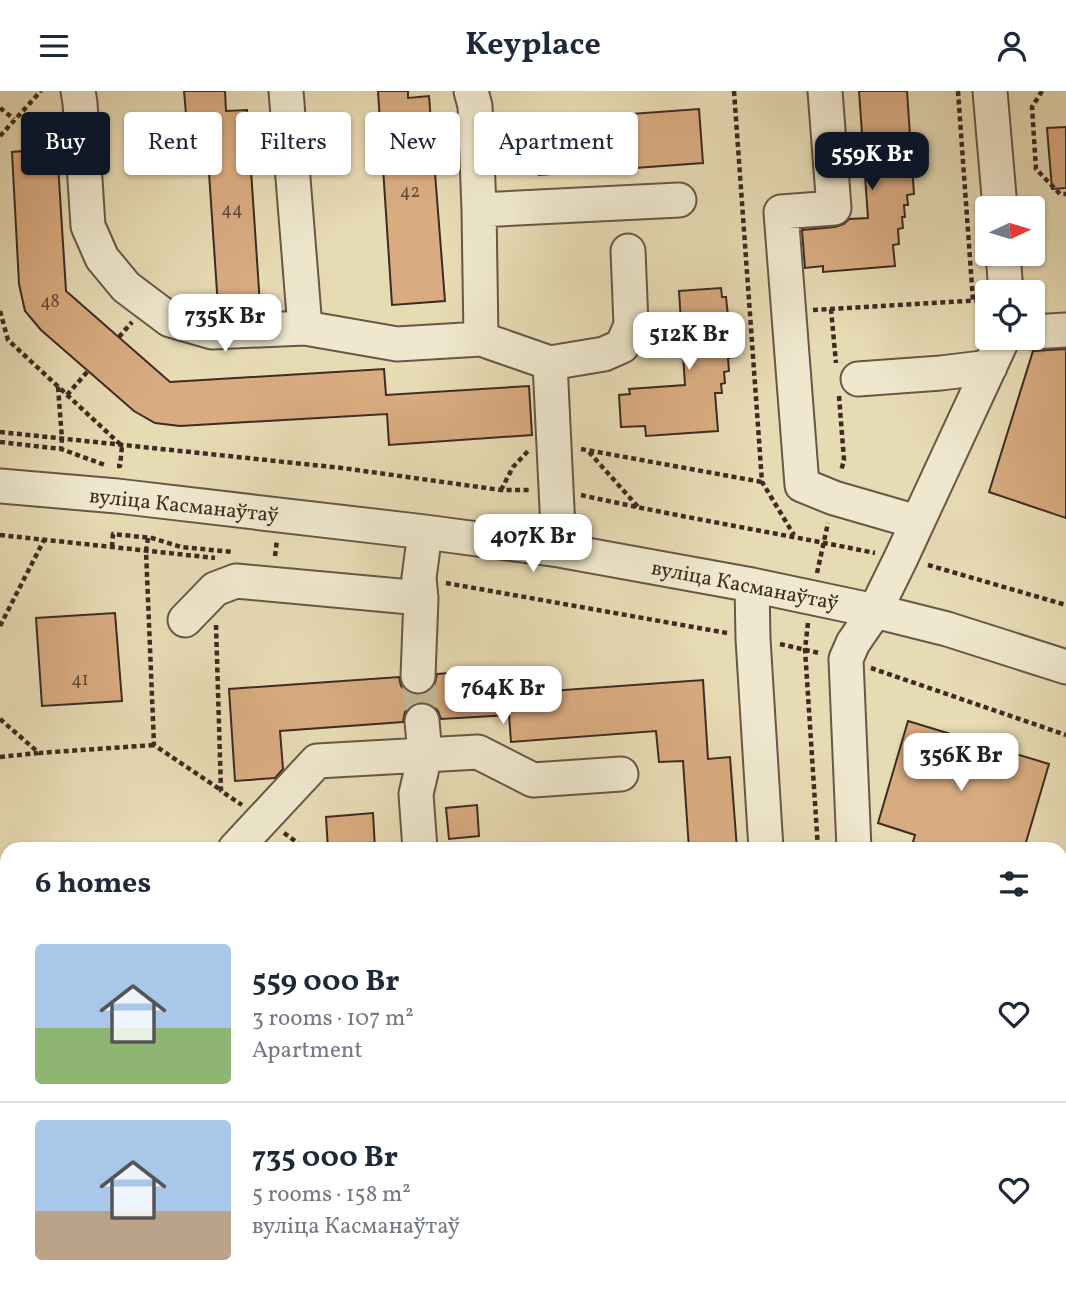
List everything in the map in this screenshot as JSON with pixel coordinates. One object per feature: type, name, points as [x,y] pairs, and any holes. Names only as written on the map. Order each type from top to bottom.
[{"type":"street","points":[[78,91],[88,226],[102,258],[126,287],[170,320],[212,332],[305,328],[397,344],[481,339],[550,363],[604,354],[622,346],[631,325],[628,251]]},
{"type":"street","points":[[286,91],[305,328]]},
{"type":"street","points":[[471,91],[475,106],[481,339]]},
{"type":"street","points":[[825,91],[834,208],[781,212],[802,485],[834,498],[917,521]]},
{"type":"street","points":[[990,91],[999,196]]},
{"type":"street","points":[[479,210],[679,200]]},
{"type":"street","points":[[1045,331],[1066,330]]},
{"type":"street","points":[[854,842],[846,659],[853,643],[875,611],[901,558],[996,352]]},
{"type":"street","points":[[858,379],[941,373],[996,352]]},
{"type":"street","points":[[550,363],[559,550]]},
{"type":"street","name":"вуліца Касманаўтаў","points":[[0,486],[117,496],[559,550],[752,585],[875,611],[947,629],[1066,667]]},
{"type":"street","points":[[418,676],[420,588],[425,532]]},
{"type":"street","points":[[185,620],[220,574],[236,581],[420,588]]},
{"type":"street","points":[[752,585],[752,639],[766,842]]},
{"type":"street","points":[[419,842],[416,794],[425,755],[422,721]]},
{"type":"street","points":[[241,842],[317,761],[478,753],[533,780],[621,774]]},
{"type":"path","points":[[0,136],[41,91]]},
{"type":"path","points":[[734,91],[762,482],[794,536]]},
{"type":"path","points":[[752,337],[788,312],[973,301],[958,91]]},
{"type":"path","points":[[1042,91],[1032,107],[1036,169],[1060,194],[1066,194]]},
{"type":"path","points":[[1023,108],[1032,107]]},
{"type":"path","points":[[0,109],[14,120]]},
{"type":"path","points":[[0,311],[8,340],[122,446],[120,467],[102,464],[61,449],[0,442]]},
{"type":"path","points":[[67,395],[88,371]]},
{"type":"path","points":[[58,386],[61,449]]},
{"type":"path","points":[[501,490],[513,467],[535,443],[554,441],[589,451],[762,482]]},
{"type":"path","points":[[589,451],[640,508]]},
{"type":"path","points":[[112,547],[113,534],[148,538],[181,547]]},
{"type":"path","points":[[0,535],[146,551],[220,574],[221,791]]},
{"type":"path","points":[[148,538],[146,551],[155,745]]},
{"type":"path","points":[[0,626],[44,540]]},
{"type":"path","points":[[420,588],[805,649],[846,659],[1066,735]]},
{"type":"path","points":[[805,649],[818,842]]},
{"type":"path","points":[[0,719],[39,753]]},
{"type":"path","points":[[0,757],[155,745],[296,842]]},
{"type":"building","points":[[184,91],[225,91],[226,111],[247,110],[236,112],[236,175],[251,175],[260,305],[218,307],[209,175],[222,175],[222,112],[186,112]]},
{"type":"building","points":[[378,91],[408,91],[408,98],[429,96],[430,112],[379,112]]},
{"type":"building","points":[[859,91],[907,91],[914,194],[907,195],[908,205],[904,205],[905,217],[902,217],[903,228],[898,229],[899,244],[893,245],[895,266],[823,272],[823,266],[805,268],[802,230],[835,227],[849,219],[868,218]]},
{"type":"building","points":[[699,109],[703,163],[638,168],[638,113]]},
{"type":"building","points":[[1066,127],[1066,188],[1052,189],[1047,128]]},
{"type":"building","points":[[21,151],[21,175],[59,175],[66,291],[170,382],[384,369],[386,395],[529,386],[532,435],[389,445],[387,414],[180,426],[155,423],[134,411],[41,330],[25,311],[19,284],[12,152]]},
{"type":"building","points":[[383,175],[435,175],[445,301],[392,305]]},
{"type":"building","points":[[721,288],[722,297],[726,297],[728,316],[731,316],[734,357],[728,358],[729,371],[724,372],[722,393],[715,393],[718,431],[646,436],[645,426],[621,427],[619,395],[630,394],[629,389],[685,385],[679,291]]},
{"type":"building","points":[[1066,349],[1066,518],[989,492],[1033,351]]},
{"type":"building","points":[[115,613],[122,701],[42,706],[36,618]]},
{"type":"building","points":[[506,669],[507,694],[703,680],[708,759],[730,757],[736,842],[689,842],[683,761],[659,762],[656,731],[511,742],[509,715],[441,719],[431,704],[420,702],[405,712],[403,722],[280,731],[283,769],[275,778],[235,781],[229,689],[399,677],[401,686],[407,692],[418,695],[428,693],[434,687],[437,674]]},
{"type":"building","points":[[908,721],[1049,764],[1026,842],[913,842],[915,835],[878,823]]},
{"type":"building","points":[[477,805],[479,836],[449,839],[446,808]]},
{"type":"building","points":[[373,813],[375,842],[328,842],[326,817]]},
{"type":"tunnel","points":[[418,676],[422,721]]}]
